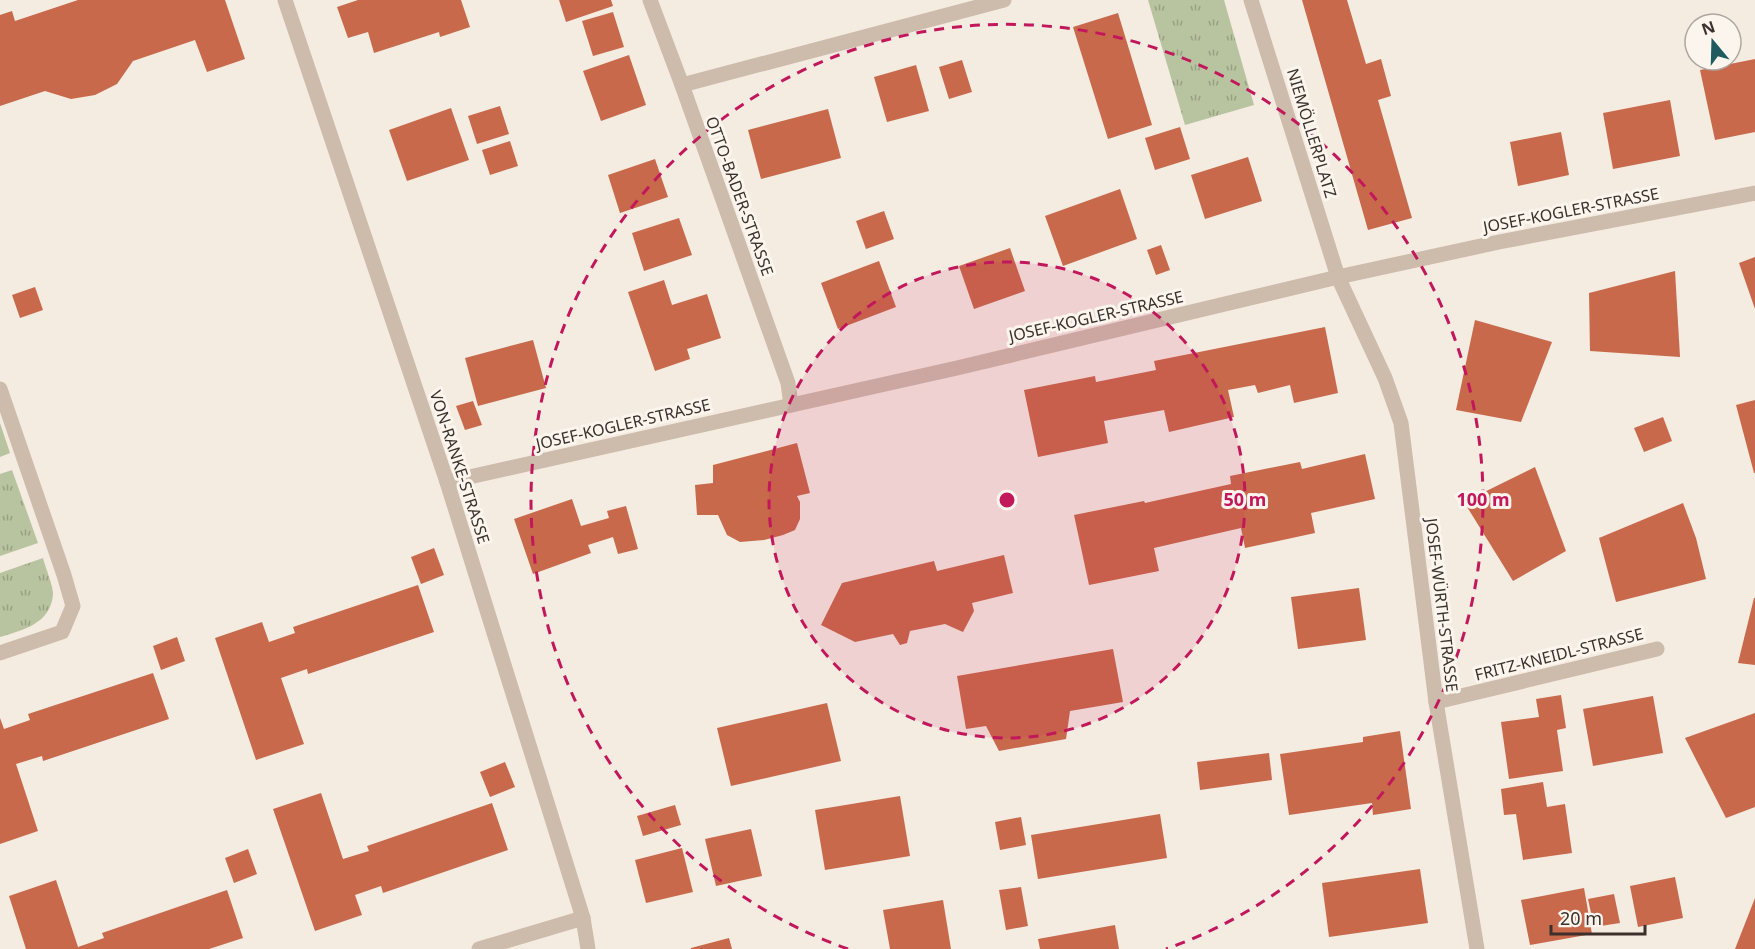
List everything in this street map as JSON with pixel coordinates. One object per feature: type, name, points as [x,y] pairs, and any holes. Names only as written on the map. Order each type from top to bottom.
[{"type":"street","name":"VON-RANKE-STRASSE","points":[[285,0],[447,482],[583,918],[588,949]]},
{"type":"street","name":"OTTO-BADER-STRASSE","points":[[650,0],[788,383],[791,405]]},
{"type":"street","points":[[682,85],[1004,0]]},
{"type":"street","name":"NIEMÖLLERPLATZ","points":[[1251,0],[1338,277]]},
{"type":"street","name":"JOSEF-KOGLER-STRASSE","points":[[447,482],[957,368],[1338,277],[1499,242],[1755,193]]},
{"type":"street","name":"JOSEF-WÜRTH-STRASSE","points":[[1338,277],[1385,378],[1401,423],[1436,702],[1478,949]]},
{"type":"street","points":[[0,389],[73,606],[62,632],[0,653]]},
{"type":"street","name":"FRITZ-KNEIDL-STRASSE","points":[[1436,702],[1657,649]]},
{"type":"street","points":[[479,949],[583,918]]},
{"type":"green space","points":[[1148,0],[1224,0],[1254,105],[1185,125]]},
{"type":"green space","points":[[0,423],[10,453],[0,457]]},
{"type":"green space","points":[[12,470],[38,543],[0,556],[0,474]]},
{"type":"green space","points":[[43,558],[53,591],[47,613],[34,624],[0,637],[0,573]]},
{"type":"building","points":[[78,0],[225,0],[245,59],[207,72],[195,40],[133,61],[117,84],[95,95],[71,99],[45,91],[0,106],[0,15],[12,11],[15,21]]},
{"type":"building","points":[[358,0],[461,0],[470,27],[440,37],[439,32],[374,53],[368,32],[348,38],[337,7]]},
{"type":"building","points":[[559,0],[611,0],[613,6],[566,22]]},
{"type":"building","points":[[1302,0],[1347,0],[1366,64],[1381,59],[1391,96],[1378,100],[1412,218],[1368,230]]},
{"type":"building","points":[[613,12],[624,47],[593,56],[582,21]]},
{"type":"building","points":[[1118,13],[1152,125],[1108,139],[1073,27]]},
{"type":"building","points":[[629,55],[646,105],[601,121],[583,71]]},
{"type":"building","points":[[1755,59],[1755,132],[1715,140],[1700,72],[1743,72],[1743,61]]},
{"type":"building","points":[[962,60],[972,92],[949,99],[939,67]]},
{"type":"building","points":[[916,65],[929,111],[887,122],[874,77]]},
{"type":"building","points":[[1670,100],[1680,156],[1613,169],[1603,113]]},
{"type":"building","points":[[500,106],[509,134],[477,144],[468,116]]},
{"type":"building","points":[[451,108],[469,160],[407,181],[389,130]]},
{"type":"building","points":[[828,109],[841,158],[761,179],[748,130]]},
{"type":"building","points":[[1180,127],[1190,159],[1155,170],[1145,138]]},
{"type":"building","points":[[1561,132],[1569,175],[1518,186],[1510,142]]},
{"type":"building","points":[[510,141],[518,166],[490,175],[482,150]]},
{"type":"building","points":[[1248,157],[1262,201],[1205,219],[1191,175]]},
{"type":"building","points":[[655,159],[668,197],[620,213],[608,175]]},
{"type":"building","points":[[1120,189],[1137,239],[1063,266],[1045,216]]},
{"type":"building","points":[[884,211],[894,239],[866,249],[856,221]]},
{"type":"building","points":[[679,218],[692,255],[644,271],[632,233]]},
{"type":"building","points":[[1161,245],[1170,270],[1156,275],[1147,250]]},
{"type":"building","points":[[1010,248],[1025,291],[974,309],[959,266]]},
{"type":"building","points":[[1755,257],[1755,309],[1739,263]]},
{"type":"building","points":[[879,261],[896,307],[838,329],[821,283]]},
{"type":"building","points":[[1675,271],[1680,357],[1590,351],[1589,293]]},
{"type":"building","points":[[664,280],[672,305],[707,294],[721,338],[687,349],[690,359],[655,371],[628,292]]},
{"type":"building","points":[[35,287],[43,310],[20,318],[12,295]]},
{"type":"building","points":[[1475,320],[1552,342],[1521,422],[1456,410]]},
{"type":"building","points":[[1325,327],[1338,393],[1294,403],[1290,385],[1258,393],[1255,385],[1228,390],[1234,417],[1169,432],[1164,410],[1104,421],[1108,443],[1038,457],[1024,390],[1095,376],[1096,382],[1156,370],[1154,361]]},
{"type":"building","points":[[533,340],[546,388],[478,406],[465,358]]},
{"type":"building","points":[[1755,400],[1755,473],[1754,473],[1736,405]]},
{"type":"building","points":[[473,401],[482,425],[465,430],[456,406]]},
{"type":"building","points":[[1663,417],[1672,441],[1644,452],[1634,428]]},
{"type":"building","points":[[797,443],[810,493],[797,496],[800,502],[800,519],[795,530],[764,540],[740,542],[727,535],[718,515],[697,515],[695,485],[713,483],[713,465]]},
{"type":"building","points":[[1365,454],[1375,499],[1311,513],[1315,533],[1245,548],[1241,528],[1154,548],[1159,571],[1089,585],[1074,515],[1144,501],[1145,503],[1231,484],[1230,476],[1300,462],[1302,469]]},
{"type":"building","points":[[1535,467],[1566,551],[1513,581],[1464,502]]},
{"type":"building","points":[[572,499],[581,526],[609,518],[607,511],[626,506],[638,549],[618,554],[613,537],[588,545],[591,553],[533,574],[514,519]]},
{"type":"building","points":[[1683,503],[1696,538],[1706,579],[1616,602],[1599,538]]},
{"type":"building","points":[[434,548],[444,575],[421,584],[411,557]]},
{"type":"building","points":[[1004,555],[1013,593],[972,603],[974,611],[963,632],[945,624],[910,631],[907,643],[900,645],[893,634],[855,642],[821,625],[842,583],[934,561],[937,571]]},
{"type":"building","points":[[418,585],[434,632],[308,674],[307,669],[281,678],[304,744],[256,760],[215,638],[262,622],[269,642],[295,633],[293,627]]},
{"type":"building","points":[[1359,588],[1366,640],[1298,649],[1291,597]]},
{"type":"building","points":[[1755,598],[1755,665],[1738,663]]},
{"type":"building","points":[[177,637],[185,661],[161,670],[153,646]]},
{"type":"building","points":[[1113,649],[1123,702],[1070,711],[1066,739],[999,751],[986,726],[966,729],[957,676]]},
{"type":"building","points":[[153,673],[169,719],[43,761],[42,756],[16,764],[38,831],[0,844],[0,718],[4,729],[30,720],[28,714]]},
{"type":"building","points":[[1561,695],[1566,728],[1557,730],[1563,771],[1509,779],[1501,722],[1539,717],[1536,699]]},
{"type":"building","points":[[1653,696],[1663,753],[1593,766],[1583,709]]},
{"type":"building","points":[[827,703],[841,761],[731,786],[717,728]]},
{"type":"building","points":[[1755,713],[1755,807],[1726,818],[1685,738]]},
{"type":"building","points":[[1400,731],[1411,809],[1373,815],[1372,803],[1289,815],[1280,754],[1363,742],[1363,737]]},
{"type":"building","points":[[1269,753],[1272,780],[1200,790],[1197,762]]},
{"type":"building","points":[[505,762],[515,787],[490,797],[480,772]]},
{"type":"building","points":[[1543,782],[1547,807],[1565,804],[1572,853],[1523,860],[1516,814],[1504,815],[1501,789]]},
{"type":"building","points":[[321,793],[343,859],[369,851],[367,846],[492,803],[508,850],[383,893],[381,886],[355,895],[362,915],[315,931],[273,809]]},
{"type":"building","points":[[900,796],[910,856],[825,870],[815,810]]},
{"type":"building","points":[[675,805],[681,825],[643,836],[637,816]]},
{"type":"building","points":[[1160,814],[1167,858],[1038,879],[1031,835]]},
{"type":"building","points":[[1021,817],[1026,845],[1000,850],[995,822]]},
{"type":"building","points":[[751,829],[762,876],[716,886],[705,839]]},
{"type":"building","points":[[682,848],[693,892],[646,903],[635,860]]},
{"type":"building","points":[[248,849],[257,874],[234,883],[225,858]]},
{"type":"building","points":[[1420,869],[1428,923],[1329,937],[1322,883]]},
{"type":"building","points":[[1675,877],[1683,918],[1638,927],[1630,886]]},
{"type":"building","points":[[56,880],[78,947],[104,938],[102,933],[227,890],[243,938],[209,949],[26,949],[9,896]]},
{"type":"building","points":[[1021,887],[1028,926],[1006,930],[999,890]]},
{"type":"building","points":[[1584,888],[1592,934],[1530,945],[1521,900]]},
{"type":"building","points":[[1614,894],[1620,923],[1594,927],[1588,899]]},
{"type":"building","points":[[1755,898],[1755,949],[1735,949]]},
{"type":"building","points":[[943,900],[951,949],[890,949],[883,910]]},
{"type":"building","points":[[1115,925],[1119,949],[1040,949],[1038,939]]},
{"type":"building","points":[[729,938],[732,949],[691,949],[691,948]]}]
